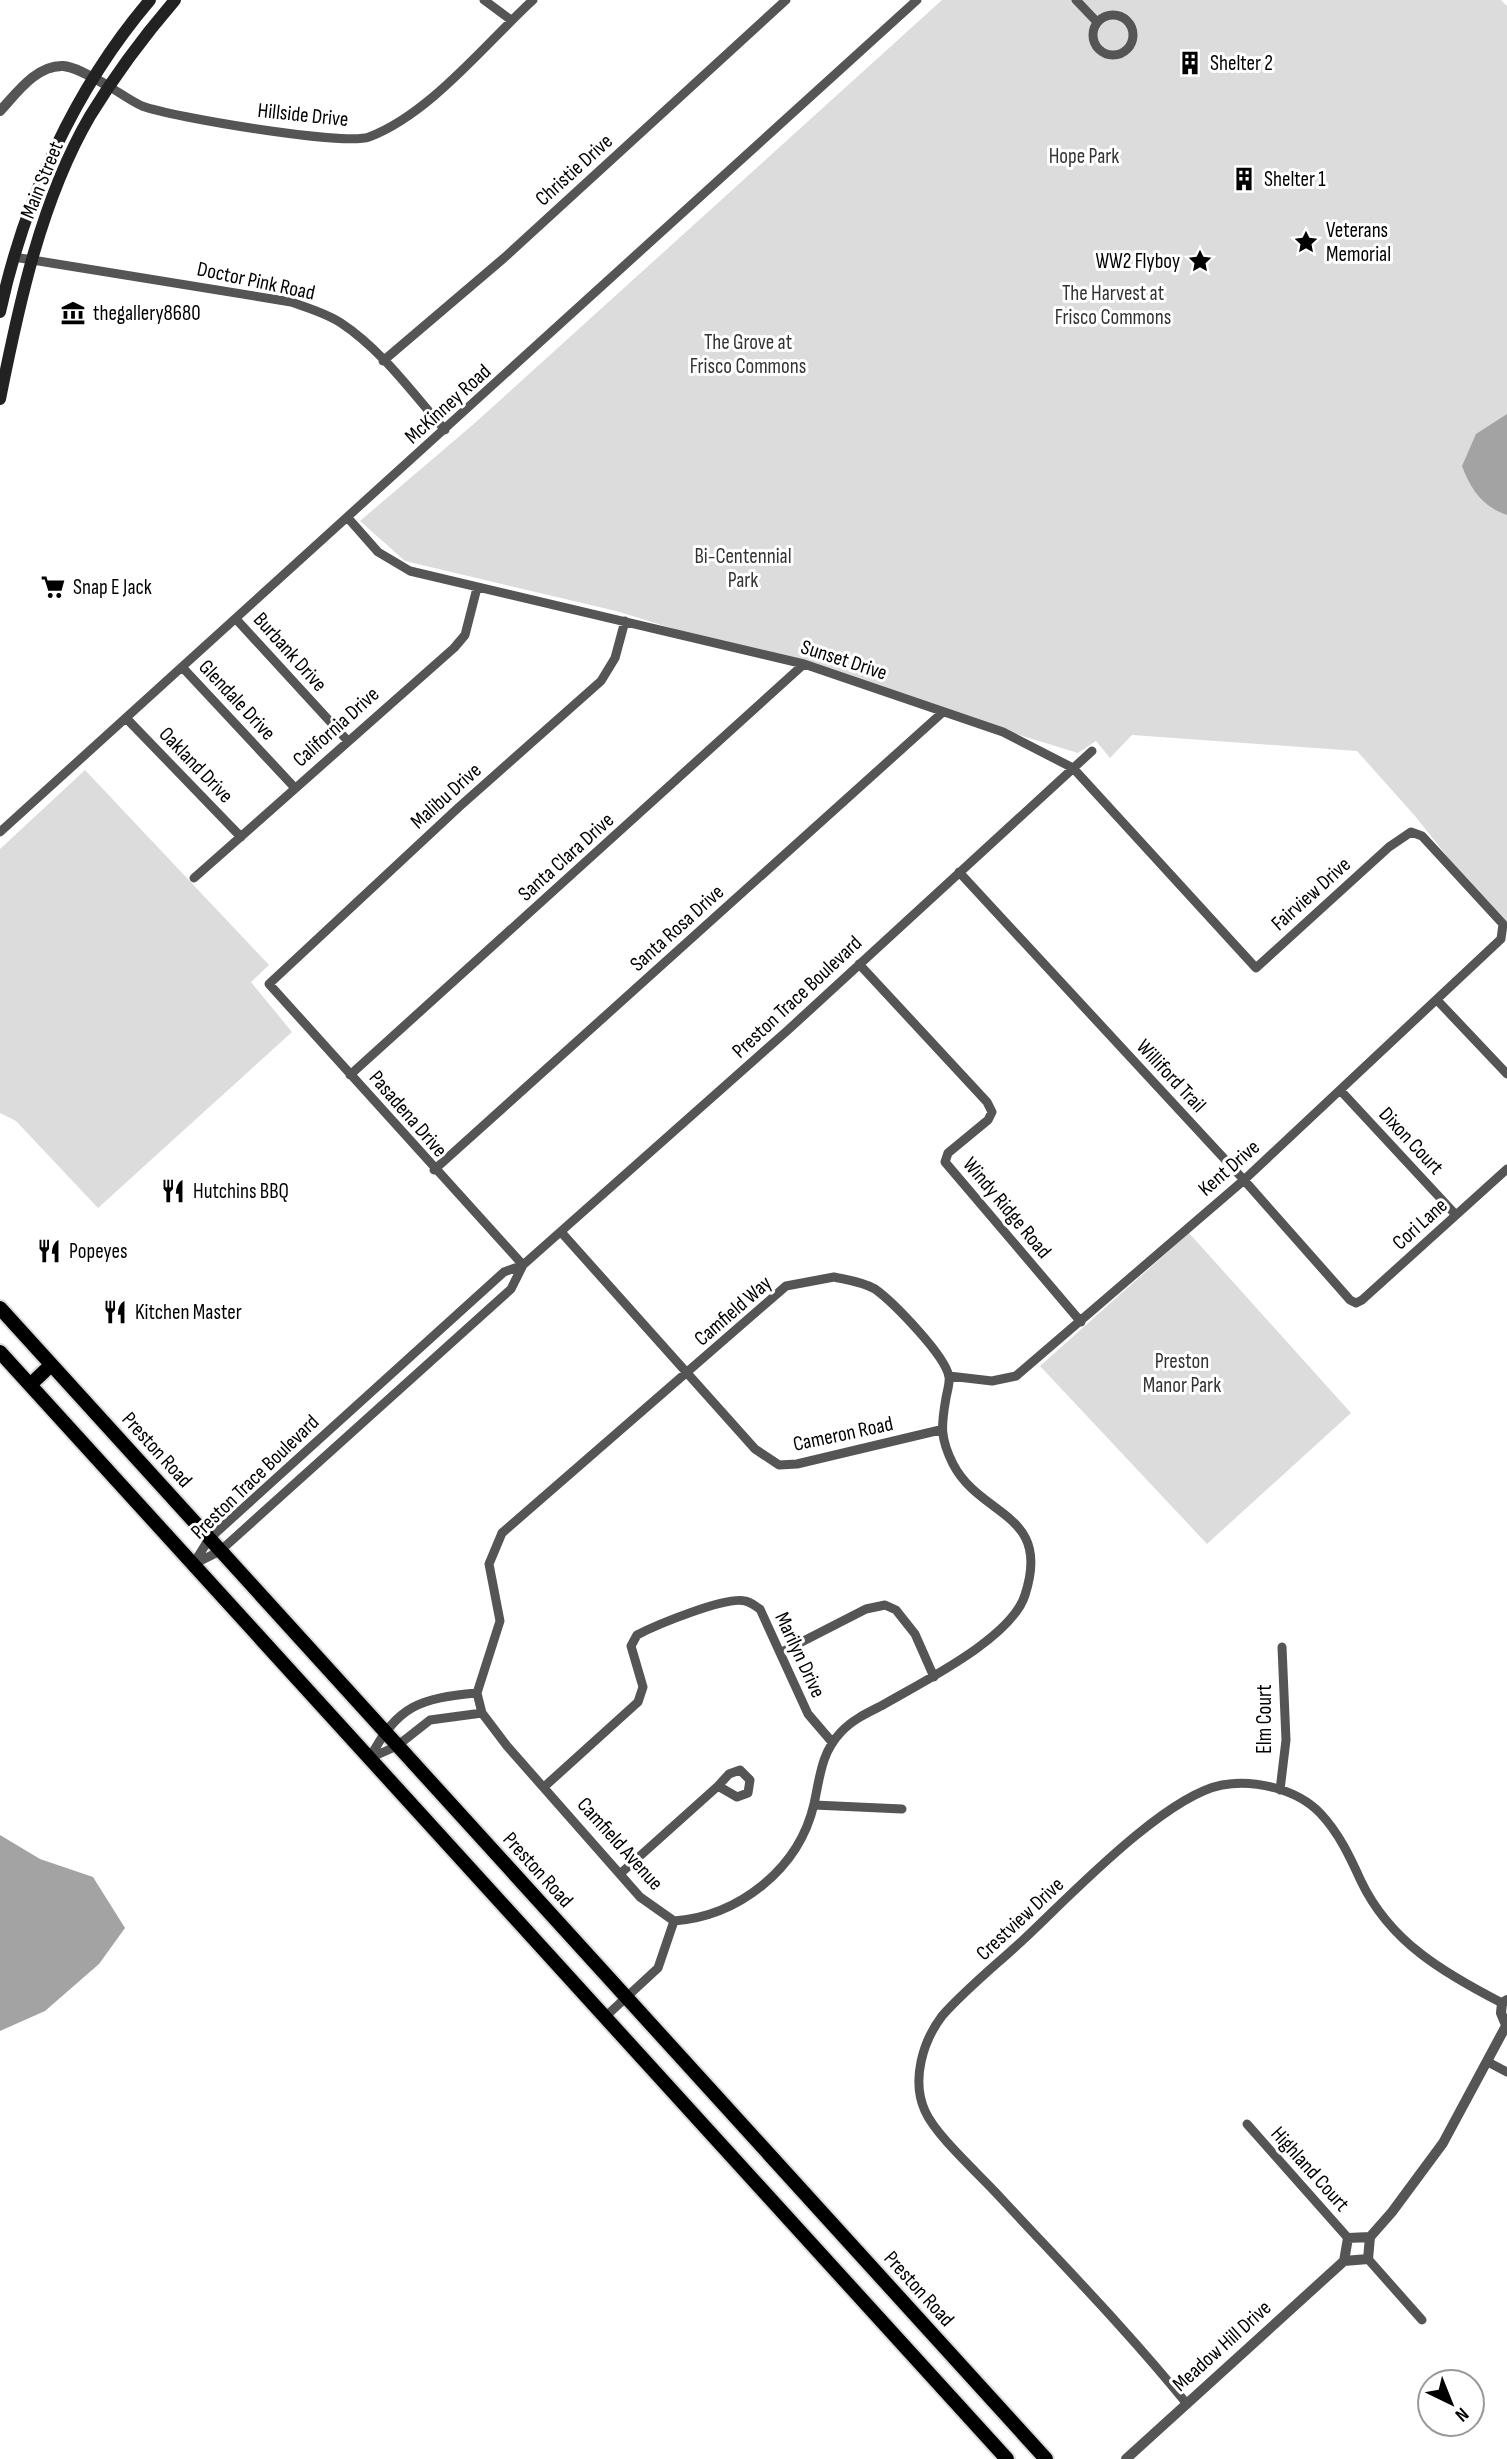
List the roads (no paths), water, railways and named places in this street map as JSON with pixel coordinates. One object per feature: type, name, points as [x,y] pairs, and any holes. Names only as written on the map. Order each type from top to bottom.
[{"type":"main road","name":"Main Street","points":[[0,312],[14,257],[42,174],[94,79],[150,0]]},
{"type":"main road","name":"Main Street","points":[[0,399],[32,261],[57,186],[89,118],[175,0]]},
{"type":"main road","name":"Preston Road","points":[[0,1308],[1045,2459]]},
{"type":"main road","points":[[0,1352],[1007,2459]]},
{"type":"main road","points":[[30,1385],[51,1365]]},
{"type":"street","points":[[484,0],[511,20]]},
{"type":"street","name":"Hillside Drive","points":[[110,87],[141,105],[166,112],[241,126],[367,138],[389,127],[428,99],[533,0]]},
{"type":"street","name":"Christie Drive","points":[[383,361],[504,258],[786,0]]},
{"type":"street","name":"McKinney Road","points":[[0,832],[917,0]]},
{"type":"street","points":[[1076,0],[1097,22]]},
{"type":"street","points":[[1111,15],[1121,16],[1129,22],[1133,36],[1127,50],[1113,56],[1099,50],[1093,37],[1097,22],[1111,15]]},
{"type":"street","points":[[0,111],[23,85],[46,69],[64,66],[110,87]]},
{"type":"street","name":"Doctor Pink Road","points":[[14,257],[290,302],[341,323],[383,361],[445,430]]},
{"type":"street","name":"Sunset Drive","points":[[348,518],[379,551],[400,566],[432,578],[804,664],[1003,732],[1073,768],[1256,968]]},
{"type":"street","name":"California Drive","points":[[194,878],[459,641],[471,618],[477,588]]},
{"type":"street","name":"Burbank Drive","points":[[236,619],[347,740]]},
{"type":"street","name":"Malibu Drive","points":[[269,984],[459,807],[601,681],[615,658],[625,621]]},
{"type":"street","name":"Santa Clara Drive","points":[[350,1075],[804,664]]},
{"type":"street","name":"Glendale Drive","points":[[183,668],[295,788]]},
{"type":"street","name":"Santa Rosa Drive","points":[[434,1170],[943,712]]},
{"type":"street","name":"Oakland Drive","points":[[126,718],[241,837]]},
{"type":"street","name":"Preston Trace Boulevard","points":[[194,1564],[209,1539],[338,1421],[504,1272],[523,1265],[561,1232],[1092,751]]},
{"type":"street","name":"Fairview Drive","points":[[1256,968],[1389,846],[1404,834],[1417,832],[1503,924],[1504,930]]},
{"type":"street","name":"Williford Trail","points":[[959,873],[1244,1180],[1350,1300],[1356,1303]]},
{"type":"street","name":"Kent Drive","points":[[949,1376],[1006,1380],[1016,1376],[1168,1242],[1244,1180],[1501,939],[1504,930]]},
{"type":"street","name":"Windy Ridge Road","points":[[859,964],[987,1102],[992,1112],[988,1120],[947,1153],[945,1162],[1081,1321]]},
{"type":"street","name":"Pasadena Drive","points":[[269,984],[434,1170],[523,1265]]},
{"type":"street","points":[[1437,1000],[1507,1074]]},
{"type":"street","name":"Dixon Court","points":[[1340,1090],[1456,1215]]},
{"type":"street","name":"Cori Lane","points":[[1356,1303],[1507,1169]]},
{"type":"street","name":"Cameron Road","points":[[561,1232],[755,1449],[779,1465],[808,1462],[940,1430]]},
{"type":"street","name":"Preston Trace Boulevard","points":[[194,1564],[220,1552],[511,1289],[523,1265]]},
{"type":"street","name":"Camfield Way","points":[[477,1693],[500,1621],[489,1564],[502,1534],[786,1286],[834,1277],[859,1282],[888,1299],[921,1332],[949,1376]]},
{"type":"street","points":[[605,2017],[658,1968],[674,1921],[712,1915],[733,1907],[756,1891],[793,1855],[804,1838],[814,1805],[823,1758],[832,1742],[854,1721],[934,1677],[1010,1621],[1025,1597],[1032,1567],[1029,1546],[1013,1519],[962,1479],[940,1430],[949,1376]]},
{"type":"street","name":"Preston Trace Boulevard","points":[[338,1421],[349,1433]]},
{"type":"street","name":"Marilyn Drive","points":[[544,1787],[638,1702],[643,1687],[631,1646],[637,1634],[704,1609],[743,1600],[760,1609],[808,1714],[832,1742]]},
{"type":"street","points":[[780,1653],[866,1609],[885,1605],[895,1610],[915,1634],[934,1677]]},
{"type":"street","name":"Elm Court","points":[[1280,1790],[1286,1740],[1282,1647]]},
{"type":"street","points":[[370,1758],[383,1731],[407,1710],[426,1700],[477,1693],[482,1713],[544,1787]]},
{"type":"street","points":[[370,1758],[397,1746],[430,1720],[482,1713]]},
{"type":"street","name":"Crestview Drive","points":[[1187,2404],[1153,2362],[941,2133],[925,2111],[919,2072],[931,2031],[944,2013],[1148,1825],[1195,1795],[1220,1785],[1253,1782],[1298,1798],[1324,1818],[1355,1864],[1361,1881],[1395,1934],[1449,1975],[1504,2001]]},
{"type":"street","points":[[621,1873],[718,1786]]},
{"type":"street","name":"Camfield Avenue","points":[[544,1787],[640,1897],[674,1921]]},
{"type":"street","points":[[814,1805],[902,1809]]},
{"type":"street","points":[[1422,2320],[1368,2259],[1370,2237],[1443,2143],[1506,2024],[1504,2001]]},
{"type":"street","points":[[1488,2062],[1507,2072]]},
{"type":"street","name":"Highland Court","points":[[1247,2124],[1348,2238]]},
{"type":"street","points":[[1368,2259],[1344,2260],[1348,2238],[1370,2237]]},
{"type":"street","name":"Meadow Hill Drive","points":[[1126,2459],[1344,2260]]},
{"type":"place","name":"Shelter 2","points":[[1190,63]]},
{"type":"place","name":"Shelter 1","points":[[1244,179]]},
{"type":"place","name":"Veterans Memorial","points":[[1306,242]]},
{"type":"place","name":"WW2 Flyboy","points":[[1200,261]]},
{"type":"place","name":"thegallery8680","points":[[73,313]]},
{"type":"place","name":"Snap E Jack","points":[[53,587]]},
{"type":"place","name":"Hutchins BBQ","points":[[173,1191]]},
{"type":"place","name":"Popeyes","points":[[49,1251]]},
{"type":"place","name":"Kitchen Master","points":[[115,1312]]},
{"type":"park label","name":"Hope Park","points":[[1084,156]]},
{"type":"park label","name":"The Harvest at Frisco Commons","points":[[1113,305]]},
{"type":"park label","name":"The Grove at Frisco Commons","points":[[748,354]]},
{"type":"park label","name":"Bi-Centennial Park","points":[[743,568]]},
{"type":"park label","name":"Preston Manor Park","points":[[1182,1373]]}]
